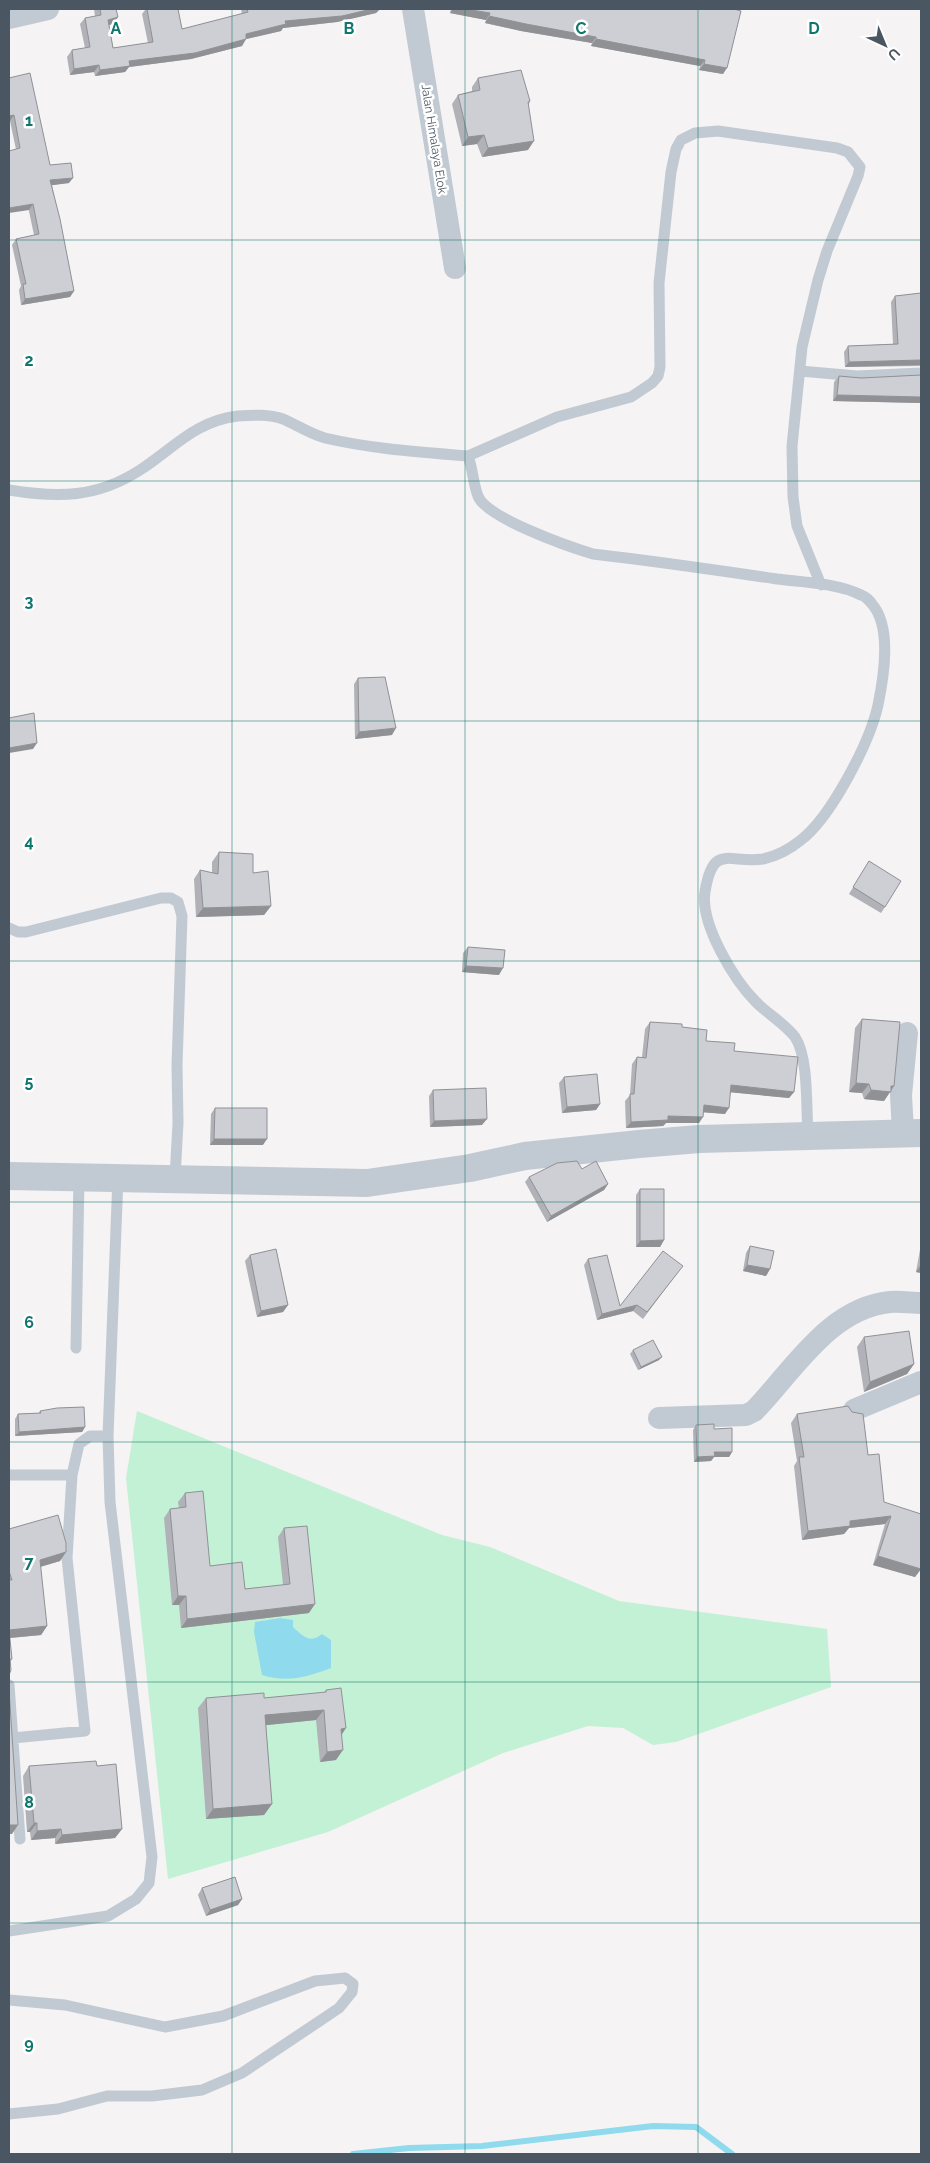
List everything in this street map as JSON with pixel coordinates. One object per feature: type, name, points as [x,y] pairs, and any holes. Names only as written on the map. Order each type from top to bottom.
[{"type":"street","points":[[9,18],[48,9]]},
{"type":"street","name":"Jalan Himalaya Elok","points":[[414,9],[455,268]]},
{"type":"street","points":[[9,1176],[367,1183],[470,1168],[525,1156],[630,1145],[699,1139],[912,1132],[901,1095],[907,1033]]},
{"type":"street","points":[[660,1418],[746,1415],[754,1411],[824,1335],[840,1321],[865,1308],[879,1304],[904,1302],[921,1304]]},
{"type":"street","points":[[854,1410],[921,1382]]},
{"type":"lane","points":[[9,490],[26,493],[66,494],[103,489],[141,470],[194,430],[213,421],[245,416],[277,418],[326,438],[414,452],[468,456],[557,417],[631,397],[644,390],[658,376],[660,367],[659,283],[671,172],[676,149],[681,140],[695,133],[718,131],[837,148],[848,152],[860,166],[858,176],[818,280],[802,347],[792,446],[793,497],[797,526],[821,585]]},
{"type":"lane","points":[[800,371],[857,376],[921,374]]},
{"type":"lane","points":[[468,456],[478,497],[488,509],[568,547],[593,554],[821,585],[862,595],[872,603],[885,627],[882,682],[874,720],[850,772],[829,808],[804,838],[788,850],[763,859],[721,858],[713,865],[705,892],[708,921],[743,987],[756,1002],[794,1037],[800,1049],[806,1072],[808,1135]]},
{"type":"lane","points":[[9,928],[18,932],[26,932],[161,898],[171,898],[178,902],[182,916],[178,1123],[175,1178]]},
{"type":"lane","points":[[76,1348],[78,1177]]},
{"type":"lane","points":[[9,1931],[108,1916],[136,1899],[149,1882],[152,1857],[110,1502],[108,1436],[118,1177]]},
{"type":"lane","points":[[13,1738],[85,1731],[67,1558],[72,1475],[78,1444],[90,1436],[108,1436]]},
{"type":"lane","points":[[9,1475],[72,1475]]},
{"type":"lane","points":[[9,1685],[20,1839]]},
{"type":"lane","points":[[9,2000],[65,2006],[165,2027],[223,2016],[315,1981],[345,1978],[353,1984],[352,1992],[339,2008],[242,2074],[202,2090],[152,2096],[107,2096],[58,2109],[9,2114]]},
{"type":"green space","points":[[137,1411],[442,1535],[490,1547],[619,1601],[827,1629],[831,1687],[676,1742],[653,1745],[623,1728],[588,1726],[503,1753],[328,1832],[168,1879],[126,1478]]},
{"type":"water","points":[[280,1618],[293,1620],[293,1627],[307,1638],[318,1637],[322,1634],[331,1640],[331,1668],[314,1674],[288,1679],[262,1675],[254,1632],[255,1622]]},
{"type":"building","points":[[100,9],[116,9],[118,17],[108,20],[113,48],[153,42],[147,9],[178,9],[182,29],[248,12],[247,9],[372,9],[342,16],[285,21],[286,24],[246,34],[246,39],[195,53],[129,61],[130,66],[100,70],[99,65],[74,69],[72,50],[90,47],[85,18],[101,15]]},
{"type":"building","points":[[465,9],[734,9],[741,11],[727,68],[704,64],[705,60],[596,39],[596,37],[526,24],[489,16],[490,13]]},
{"type":"building","points":[[521,70],[530,101],[528,102],[534,141],[488,148],[484,135],[468,137],[458,95],[480,90],[478,78]]},
{"type":"building","points":[[30,73],[50,165],[71,163],[73,178],[50,180],[60,219],[74,291],[25,299],[23,284],[26,284],[16,239],[39,234],[33,204],[9,208],[9,151],[20,148],[14,115],[9,116],[9,78]]},
{"type":"building","points":[[921,293],[921,360],[849,362],[848,346],[898,344],[895,296]]},
{"type":"building","points":[[921,375],[921,397],[837,395],[839,376],[861,378]]},
{"type":"building","points":[[385,677],[396,728],[359,732],[358,678]]},
{"type":"building","points":[[34,713],[37,743],[9,748],[9,718]]},
{"type":"building","points":[[219,852],[253,854],[253,873],[268,871],[271,906],[203,908],[200,870],[218,874]]},
{"type":"building","points":[[869,861],[901,881],[885,907],[853,887]]},
{"type":"building","points":[[468,947],[505,950],[503,968],[466,966]]},
{"type":"building","points":[[862,1019],[900,1022],[894,1086],[891,1086],[891,1092],[871,1090],[869,1084],[856,1083]]},
{"type":"building","points":[[650,1022],[682,1024],[682,1027],[707,1030],[706,1041],[735,1043],[734,1051],[798,1057],[794,1092],[731,1085],[729,1108],[704,1105],[703,1117],[668,1116],[668,1120],[631,1122],[630,1094],[634,1094],[637,1057],[646,1058]]},
{"type":"building","points":[[597,1074],[600,1104],[567,1107],[564,1077]]},
{"type":"building","points":[[486,1088],[487,1119],[434,1121],[433,1090]]},
{"type":"building","points":[[215,1108],[267,1108],[267,1139],[214,1139]]},
{"type":"building","points":[[577,1161],[582,1169],[596,1161],[608,1184],[551,1216],[529,1177],[557,1163]]},
{"type":"building","points":[[640,1189],[664,1189],[664,1240],[640,1241]]},
{"type":"building","points":[[750,1246],[774,1251],[770,1269],[747,1265]]},
{"type":"building","points":[[276,1249],[288,1305],[261,1311],[250,1255]]},
{"type":"building","points":[[663,1251],[683,1266],[647,1312],[637,1305],[602,1314],[588,1259],[607,1255],[620,1306]]},
{"type":"building","points":[[909,1331],[914,1364],[870,1382],[864,1337]]},
{"type":"building","points":[[653,1340],[662,1357],[641,1367],[633,1350]]},
{"type":"building","points":[[848,1406],[852,1412],[863,1414],[868,1455],[879,1454],[884,1502],[921,1514],[921,1569],[878,1556],[891,1516],[850,1521],[850,1526],[808,1531],[799,1457],[804,1457],[797,1414]]},
{"type":"building","points":[[84,1407],[85,1427],[19,1432],[18,1414],[41,1413],[40,1411],[57,1408]]},
{"type":"building","points":[[714,1424],[714,1429],[732,1428],[732,1452],[714,1452],[715,1456],[697,1457],[696,1425]]},
{"type":"building","points":[[203,1491],[210,1566],[242,1562],[245,1589],[290,1584],[284,1528],[307,1526],[315,1604],[187,1619],[186,1596],[178,1596],[170,1509],[186,1507],[185,1493]]},
{"type":"building","points":[[58,1515],[66,1543],[66,1552],[40,1560],[47,1626],[9,1630],[9,1580],[12,1580],[9,1571],[9,1529]]},
{"type":"building","points":[[9,1630],[12,1659],[10,1659],[11,1670],[9,1675]]},
{"type":"building","points":[[341,1688],[346,1728],[341,1729],[343,1750],[327,1752],[324,1710],[265,1715],[272,1804],[213,1809],[206,1698],[264,1693],[264,1698],[326,1692],[326,1690]]},
{"type":"building","points":[[9,1690],[18,1825],[9,1825]]},
{"type":"building","points":[[96,1761],[97,1766],[116,1764],[122,1829],[62,1835],[61,1829],[37,1831],[37,1823],[34,1823],[29,1766]]},
{"type":"building","points":[[235,1877],[242,1899],[210,1910],[202,1888]]},
{"type":"waterway","points":[[353,2154],[409,2148],[482,2146],[653,2126],[696,2127],[732,2154]]}]
